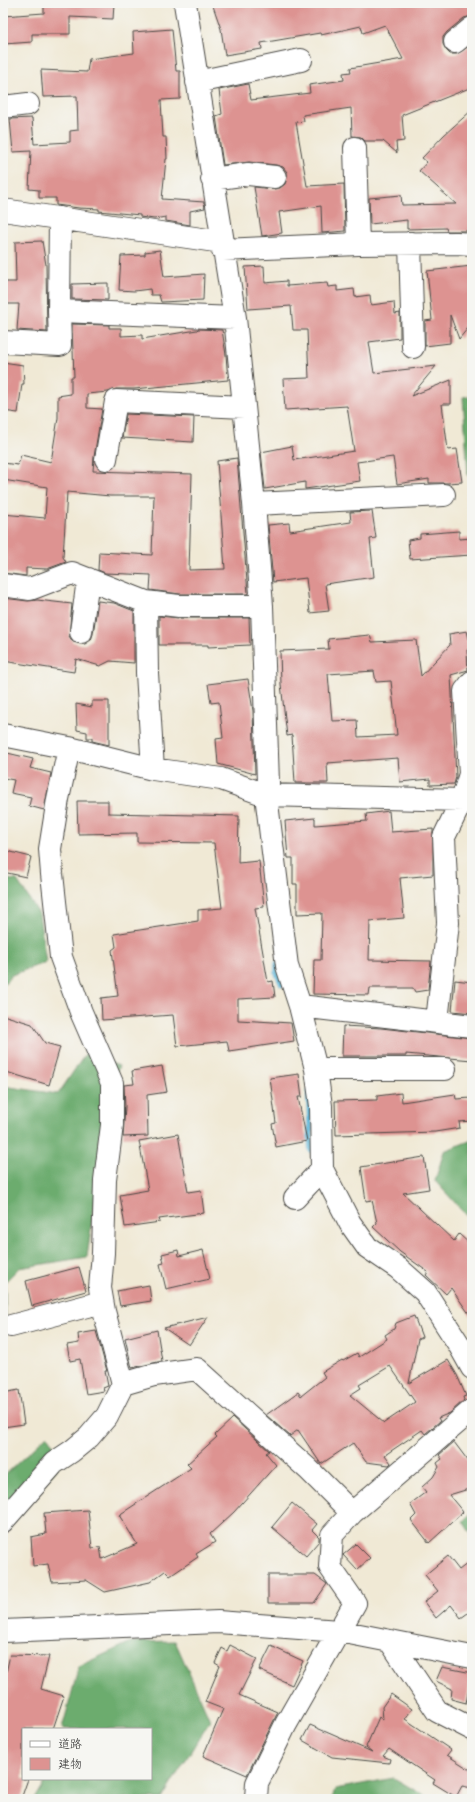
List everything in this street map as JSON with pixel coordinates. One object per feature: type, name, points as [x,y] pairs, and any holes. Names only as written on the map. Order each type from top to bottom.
[{"type":"street","points":[[185,3],[222,246],[235,318],[254,504],[262,606],[268,783],[266,795],[287,966],[300,1006],[316,1070],[321,1106],[322,1169],[350,1223],[367,1247],[398,1268],[425,1292],[458,1343],[472,1368]]},
{"type":"street","points":[[455,42],[472,28]]},
{"type":"street","points":[[197,82],[301,60]]},
{"type":"street","points":[[3,107],[28,104]]},
{"type":"street","points":[[355,148],[358,244]]},
{"type":"street","points":[[212,179],[248,174],[275,176]]},
{"type":"street","points":[[3,210],[60,218],[222,246],[457,242],[472,244]]},
{"type":"street","points":[[3,342],[60,345],[60,218]]},
{"type":"street","points":[[410,243],[413,347]]},
{"type":"street","points":[[59,311],[235,318]]},
{"type":"street","points":[[106,459],[116,401],[244,407]]},
{"type":"street","points":[[254,504],[444,495]]},
{"type":"street","points":[[3,585],[30,589],[72,573],[146,602],[179,606],[262,606]]},
{"type":"street","points":[[81,632],[88,579]]},
{"type":"street","points":[[146,602],[147,673],[153,769]]},
{"type":"street","points":[[437,1021],[448,923],[444,837],[462,800],[470,774],[465,691],[472,682]]},
{"type":"street","points":[[3,735],[69,748],[153,769],[222,779],[266,795],[462,800]]},
{"type":"street","points":[[3,1521],[54,1463],[72,1451],[88,1437],[107,1416],[123,1384],[102,1302],[100,1288],[103,1253],[105,1180],[112,1125],[112,1083],[84,1019],[61,957],[52,874],[50,849],[58,799],[69,748]]},
{"type":"street","points":[[300,1006],[472,1026]]},
{"type":"street","points":[[316,1070],[445,1069]]},
{"type":"street","points":[[295,1198],[322,1169]]},
{"type":"street","points":[[11,1326],[102,1302]]},
{"type":"street","points":[[123,1384],[154,1375],[197,1369],[308,1469],[352,1513]]},
{"type":"street","points":[[256,1799],[257,1783],[286,1724],[355,1603],[330,1566],[332,1535],[352,1513],[472,1410]]},
{"type":"street","points":[[3,1631],[218,1622],[339,1631],[472,1657]]},
{"type":"street","points":[[390,1641],[437,1711],[472,1729]]},
{"type":"green space","points":[[472,396],[472,479],[468,476],[463,397]]},
{"type":"green space","points":[[3,879],[17,880],[39,914],[46,962],[12,975],[3,985]]},
{"type":"green space","points":[[86,1053],[119,1066],[112,1083],[87,1257],[19,1268],[5,1282],[6,1321],[3,1322],[3,1086],[58,1094]]},
{"type":"green space","points":[[472,1140],[472,1221],[435,1181],[444,1151]]},
{"type":"green space","points":[[47,1435],[63,1461],[3,1530],[3,1477]]},
{"type":"green space","points":[[472,1512],[472,1536],[463,1521]]},
{"type":"green space","points":[[175,1641],[210,1720],[162,1799],[35,1799],[46,1780],[152,1780],[152,1728],[62,1728],[79,1666],[131,1642]]},
{"type":"green space","points":[[394,1778],[430,1799],[332,1799],[335,1789]]},
{"type":"building","points":[[44,3],[114,3],[113,19],[70,17],[70,34],[32,34],[32,42],[4,44],[3,16],[44,13]]},
{"type":"building","points":[[212,3],[472,3],[472,16],[464,18],[447,32],[443,37],[443,44],[450,54],[457,54],[472,44],[472,87],[402,115],[404,141],[396,142],[397,153],[383,141],[365,141],[361,137],[352,136],[351,108],[303,115],[304,121],[296,122],[307,186],[344,184],[345,231],[322,233],[321,206],[279,212],[282,233],[262,236],[254,187],[274,189],[280,188],[285,184],[287,172],[283,167],[276,165],[249,162],[223,165],[216,116],[222,114],[219,90],[248,84],[251,100],[310,93],[309,85],[344,80],[343,73],[351,72],[350,68],[403,59],[385,25],[363,33],[361,26],[321,35],[320,33],[261,43],[262,49],[225,55],[221,29]]},
{"type":"building","points":[[172,29],[176,71],[180,71],[180,99],[161,100],[163,137],[166,137],[167,159],[162,199],[204,202],[205,208],[190,211],[190,225],[166,221],[166,217],[154,219],[140,217],[140,215],[99,211],[99,209],[56,205],[56,198],[39,198],[39,190],[29,189],[31,151],[13,152],[10,119],[32,118],[34,144],[70,142],[70,131],[78,130],[77,96],[43,97],[41,70],[87,72],[89,59],[134,53],[133,32]]},
{"type":"building","points":[[472,110],[472,231],[447,231],[446,228],[407,229],[407,220],[370,224],[369,198],[401,195],[402,205],[456,204],[419,171],[427,162],[422,158],[444,135]]},
{"type":"building","points":[[42,241],[46,265],[47,332],[17,330],[19,304],[3,304],[3,282],[16,282],[15,242]]},
{"type":"building","points":[[160,250],[164,277],[204,274],[203,300],[161,302],[159,295],[151,295],[150,289],[134,291],[119,290],[121,256],[145,255],[145,252]]},
{"type":"building","points":[[264,266],[265,283],[287,281],[287,286],[327,283],[328,287],[337,286],[337,291],[354,289],[355,297],[370,295],[371,305],[394,302],[395,314],[400,313],[400,338],[369,342],[374,373],[436,366],[411,396],[451,380],[451,404],[442,404],[448,450],[457,449],[462,482],[429,483],[429,479],[397,484],[393,457],[357,462],[360,481],[305,489],[305,482],[265,489],[261,452],[292,446],[294,460],[354,451],[347,406],[285,410],[283,379],[309,378],[307,330],[293,330],[291,306],[248,309],[245,267]]},
{"type":"building","points":[[472,266],[472,323],[459,339],[450,315],[450,343],[425,346],[425,321],[432,320],[427,271]]},
{"type":"building","points":[[108,283],[108,300],[72,299],[72,284]]},
{"type":"building","points":[[72,324],[109,325],[109,328],[121,328],[121,336],[142,335],[142,339],[198,329],[222,330],[228,380],[134,389],[116,389],[108,392],[87,394],[87,408],[102,409],[93,471],[192,474],[189,570],[225,569],[217,461],[237,458],[248,594],[180,594],[150,590],[151,575],[105,573],[98,570],[99,552],[152,555],[154,496],[110,496],[67,492],[63,557],[66,562],[47,569],[26,568],[26,576],[3,573],[3,514],[45,518],[47,487],[3,480],[3,463],[18,465],[21,455],[51,462],[58,418],[58,396],[71,394],[71,377],[74,377]]},
{"type":"building","points":[[3,362],[23,365],[24,384],[22,384],[18,413],[3,411]]},
{"type":"building","points":[[126,414],[194,417],[193,442],[122,438]]},
{"type":"building","points":[[372,511],[376,538],[370,539],[374,577],[325,584],[329,611],[310,613],[306,578],[273,582],[268,525],[289,523],[290,531],[351,522],[350,512]]},
{"type":"building","points":[[459,531],[459,539],[472,538],[472,555],[410,559],[408,540],[420,538],[420,534]]},
{"type":"building","points":[[3,598],[72,604],[69,636],[73,642],[80,644],[85,644],[91,640],[98,601],[114,603],[134,611],[134,663],[110,661],[100,666],[76,659],[74,672],[3,661]]},
{"type":"building","points":[[159,616],[179,618],[249,618],[250,645],[208,647],[208,645],[159,645]]},
{"type":"building","points":[[467,631],[471,647],[467,650],[468,670],[451,675],[456,777],[454,784],[430,785],[430,779],[400,782],[398,758],[327,763],[328,783],[295,783],[292,735],[287,736],[281,684],[280,651],[329,649],[328,639],[370,635],[372,642],[416,640],[421,676],[450,645],[449,634]],"holes":[[[374,671],[376,682],[391,681],[397,735],[358,737],[357,720],[332,721],[328,674]]]},
{"type":"building","points":[[248,679],[253,711],[255,774],[218,764],[216,739],[223,738],[219,702],[211,703],[208,684]]},
{"type":"building","points":[[92,701],[109,701],[109,745],[92,741],[92,738],[87,738],[87,732],[77,730],[76,704],[92,707]]},
{"type":"building","points":[[3,752],[33,759],[30,768],[51,773],[44,810],[29,806],[31,797],[11,793],[14,780],[3,778]]},
{"type":"building","points":[[77,801],[108,801],[108,813],[239,816],[238,863],[259,861],[264,907],[255,908],[268,982],[273,981],[275,997],[238,999],[238,1020],[291,1023],[294,1041],[229,1051],[227,1041],[177,1046],[173,1015],[102,1020],[101,998],[118,996],[112,950],[116,947],[114,934],[198,921],[198,910],[222,908],[214,843],[137,842],[137,833],[78,834]]},
{"type":"building","points":[[389,811],[391,832],[433,829],[433,875],[400,878],[404,918],[370,921],[369,960],[431,961],[428,990],[415,992],[413,988],[370,988],[369,995],[313,994],[314,960],[321,960],[322,913],[297,914],[297,884],[293,884],[293,858],[288,858],[285,821],[315,818],[315,825],[367,821],[366,814]]},
{"type":"building","points":[[3,850],[31,857],[26,877],[3,872]]},
{"type":"building","points":[[455,980],[472,982],[472,1013],[452,1011]]},
{"type":"building","points":[[3,1015],[32,1024],[45,1043],[60,1047],[49,1085],[3,1071]]},
{"type":"building","points":[[343,1026],[381,1028],[472,1038],[472,1060],[406,1054],[406,1056],[342,1056]]},
{"type":"building","points":[[162,1066],[167,1092],[147,1095],[148,1136],[123,1137],[125,1107],[124,1085],[134,1084],[132,1071]]},
{"type":"building","points":[[299,1074],[302,1097],[298,1097],[307,1141],[276,1147],[272,1124],[276,1123],[270,1078]]},
{"type":"building","points":[[401,1093],[402,1102],[455,1094],[456,1099],[472,1098],[472,1121],[459,1122],[460,1128],[435,1132],[336,1135],[335,1101],[377,1100],[377,1096]]},
{"type":"building","points":[[178,1134],[188,1192],[201,1190],[204,1213],[159,1219],[160,1222],[125,1227],[120,1195],[148,1190],[139,1141]]},
{"type":"building","points":[[424,1157],[429,1189],[403,1193],[454,1241],[459,1234],[472,1246],[472,1318],[451,1288],[446,1294],[426,1275],[428,1272],[400,1252],[373,1227],[377,1223],[372,1200],[366,1201],[361,1167]]},
{"type":"building","points":[[178,1250],[179,1256],[203,1250],[210,1279],[166,1289],[160,1264],[164,1263],[162,1254]]},
{"type":"building","points":[[79,1267],[86,1291],[32,1306],[26,1281]]},
{"type":"building","points":[[149,1285],[151,1301],[120,1306],[117,1291]]},
{"type":"building","points":[[414,1316],[422,1337],[418,1339],[409,1383],[448,1360],[457,1375],[466,1396],[463,1397],[464,1400],[450,1413],[438,1418],[440,1421],[425,1434],[422,1430],[385,1455],[391,1463],[389,1465],[366,1462],[353,1443],[321,1464],[298,1430],[290,1436],[266,1415],[298,1392],[301,1396],[325,1377],[322,1372],[357,1353],[359,1357],[387,1339],[385,1335],[394,1329],[396,1323]],"holes":[[[390,1366],[415,1402],[384,1423],[350,1395],[361,1388],[359,1385]]]},
{"type":"building","points":[[208,1317],[189,1345],[164,1328]]},
{"type":"building","points":[[157,1330],[162,1361],[132,1368],[125,1338]]},
{"type":"building","points":[[96,1331],[107,1371],[105,1371],[108,1386],[103,1388],[104,1391],[86,1394],[80,1359],[70,1361],[67,1345],[79,1343],[78,1334]]},
{"type":"building","points":[[19,1390],[24,1424],[3,1427],[3,1393]]},
{"type":"building","points":[[233,1418],[269,1451],[266,1453],[276,1465],[234,1512],[210,1534],[215,1542],[196,1554],[198,1557],[170,1576],[165,1571],[150,1582],[105,1592],[86,1580],[52,1582],[48,1564],[33,1566],[31,1537],[46,1534],[44,1513],[88,1510],[92,1548],[100,1547],[102,1559],[137,1544],[119,1515],[191,1468],[187,1464],[217,1437],[215,1435]]},
{"type":"building","points":[[454,1442],[472,1466],[472,1488],[449,1495],[463,1512],[429,1543],[411,1520],[416,1515],[410,1504],[426,1492],[422,1487],[433,1477],[439,1467],[437,1463],[442,1459],[439,1455]]},
{"type":"building","points":[[292,1503],[317,1524],[312,1530],[319,1537],[319,1541],[306,1556],[272,1527]]},
{"type":"building","points":[[356,1544],[370,1558],[357,1570],[343,1555]]},
{"type":"building","points":[[448,1556],[459,1570],[472,1560],[472,1610],[461,1618],[451,1605],[436,1618],[424,1602],[438,1591],[425,1575]]},
{"type":"building","points":[[268,1575],[315,1575],[327,1584],[314,1603],[268,1603]]},
{"type":"building","points":[[230,1645],[257,1659],[239,1695],[278,1712],[247,1775],[203,1756],[223,1709],[205,1702],[220,1666],[215,1663],[222,1648],[227,1651]]},
{"type":"building","points":[[271,1646],[303,1661],[292,1685],[259,1670]]},
{"type":"building","points":[[10,1655],[49,1656],[41,1689],[64,1696],[53,1728],[22,1728],[22,1780],[28,1780],[21,1799],[3,1799],[3,1686]]},
{"type":"building","points":[[442,1667],[472,1673],[466,1703],[451,1699],[452,1689],[436,1681]]},
{"type":"building","points":[[391,1694],[412,1709],[405,1719],[451,1750],[447,1755],[472,1771],[472,1788],[462,1786],[456,1797],[433,1783],[435,1780],[389,1749],[383,1756],[390,1759],[389,1763],[332,1757],[302,1740],[310,1725],[372,1752],[366,1747],[379,1717],[383,1720],[382,1707]]},
{"type":"waterway","points":[[277,964],[277,973],[282,984]]},
{"type":"waterway","points":[[309,1093],[311,1150]]}]
